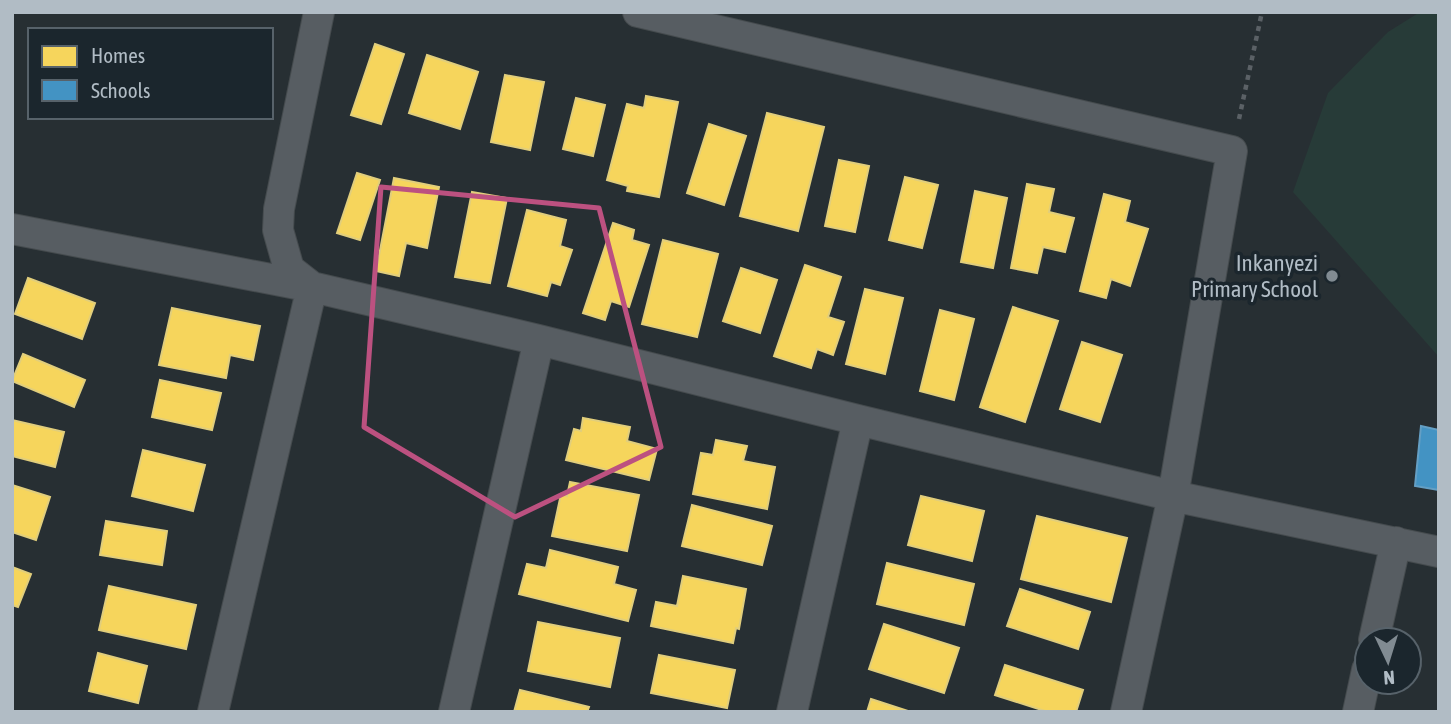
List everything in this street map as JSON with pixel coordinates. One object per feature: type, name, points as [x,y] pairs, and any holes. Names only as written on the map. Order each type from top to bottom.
[{"type":"street","points":[[312,287],[289,269],[278,230],[279,209],[319,12]]},
{"type":"street","points":[[638,12],[1232,151],[1173,496],[1126,712]]},
{"type":"street","points":[[12,229],[312,287],[1173,496],[1439,552]]},
{"type":"street","points":[[213,712],[312,287]]},
{"type":"street","points":[[454,712],[539,340]]},
{"type":"street","points":[[792,712],[858,420]]},
{"type":"street","points":[[1377,626],[1396,542]]},
{"type":"path","points":[[1232,151],[1262,12]]},
{"type":"highlighted area","points":[[381,187],[599,208],[661,447],[515,517],[364,427]]},
{"type":"green space","points":[[1420,12],[1439,12],[1439,357],[1293,192],[1328,93],[1388,32]]},
{"type":"building: Homes","points":[[375,44],[404,54],[381,124],[351,115]]},
{"type":"building: Homes","points":[[427,55],[478,72],[460,129],[409,113]]},
{"type":"building: Homes","points":[[505,75],[544,82],[530,150],[491,142]]},
{"type":"building: Homes","points":[[646,96],[678,102],[659,197],[627,191],[628,186],[607,180],[627,104],[644,108]]},
{"type":"building: Homes","points":[[576,98],[605,105],[593,156],[563,149]]},
{"type":"building: Homes","points":[[767,113],[824,127],[798,231],[740,216]]},
{"type":"building: Homes","points":[[709,124],[746,136],[724,205],[687,193]]},
{"type":"building: Homes","points":[[839,160],[869,166],[855,232],[825,226]]},
{"type":"building: Homes","points":[[357,173],[380,180],[360,240],[337,233]]},
{"type":"building: Homes","points":[[905,177],[938,185],[922,248],[889,240]]},
{"type":"building: Homes","points":[[394,178],[439,187],[427,248],[406,243],[399,276],[376,271]]},
{"type":"building: Homes","points":[[1027,184],[1054,189],[1049,212],[1074,218],[1065,252],[1043,247],[1037,273],[1011,268]]},
{"type":"building: Homes","points":[[975,191],[1007,198],[993,268],[961,262]]},
{"type":"building: Homes","points":[[472,192],[507,198],[490,283],[455,277]]},
{"type":"building: Homes","points":[[1104,194],[1130,201],[1125,222],[1148,229],[1130,286],[1111,279],[1106,298],[1080,291]]},
{"type":"building: Homes","points":[[527,210],[566,220],[560,246],[572,250],[560,285],[551,282],[547,296],[508,286]]},
{"type":"building: Homes","points":[[613,223],[634,230],[632,240],[649,245],[629,307],[611,301],[605,320],[583,313]]},
{"type":"building: Homes","points":[[663,240],[718,254],[697,337],[642,324]]},
{"type":"building: Homes","points":[[805,265],[841,277],[828,317],[844,322],[833,355],[817,349],[811,368],[774,356]]},
{"type":"building: Homes","points":[[741,268],[777,280],[760,333],[723,321]]},
{"type":"building: Homes","points":[[28,278],[95,303],[82,339],[15,314]]},
{"type":"building: Homes","points":[[865,289],[903,298],[885,374],[846,364]]},
{"type":"building: Homes","points":[[1013,307],[1058,321],[1025,422],[980,407]]},
{"type":"building: Homes","points":[[172,308],[260,326],[253,360],[230,355],[226,378],[159,365]]},
{"type":"building: Homes","points":[[940,310],[974,319],[954,400],[920,391]]},
{"type":"building: Homes","points":[[1082,342],[1122,355],[1100,422],[1060,409]]},
{"type":"building: Homes","points":[[23,354],[85,380],[74,407],[12,381]]},
{"type":"building: Homes","points":[[160,380],[221,393],[212,430],[152,417]]},
{"type":"building: Homes","points":[[583,418],[630,427],[627,441],[657,449],[649,480],[566,460],[574,429],[581,431]]},
{"type":"building: Homes","points":[[12,420],[64,432],[55,467],[12,456]]},
{"type":"building: Homes","points":[[716,440],[747,446],[743,461],[775,467],[767,509],[693,494],[701,453],[713,455]]},
{"type":"building: Homes","points":[[143,450],[205,465],[193,511],[132,496]]},
{"type":"building: Homes","points":[[570,482],[639,495],[627,551],[552,536],[561,494],[567,496]]},
{"type":"building: Homes","points":[[12,485],[50,497],[36,540],[12,532]]},
{"type":"building: Homes","points":[[921,496],[984,511],[972,561],[908,545]]},
{"type":"building: Homes","points":[[692,505],[772,526],[762,565],[682,546]]},
{"type":"building: Homes","points":[[1037,516],[1127,538],[1111,602],[1021,579]]},
{"type":"building: Homes","points":[[106,521],[167,531],[162,565],[100,555]]},
{"type":"building: Homes","points":[[550,550],[618,567],[614,584],[636,590],[628,621],[519,594],[527,564],[546,568]]},
{"type":"building: Homes","points":[[887,563],[974,584],[964,625],[877,604]]},
{"type":"building: Homes","points":[[12,567],[31,574],[18,607],[12,605]]},
{"type":"building: Homes","points":[[683,576],[746,589],[739,629],[736,628],[733,643],[651,626],[656,602],[677,606]]},
{"type":"building: Homes","points":[[109,586],[196,605],[186,649],[99,630]]},
{"type":"building: Homes","points":[[1020,589],[1090,612],[1078,649],[1007,626]]},
{"type":"building: Homes","points":[[538,622],[620,638],[610,687],[528,671]]},
{"type":"building: Homes","points":[[884,624],[959,648],[944,693],[869,669]]},
{"type":"building: Homes","points":[[98,653],[147,666],[138,703],[89,691]]},
{"type":"building: Homes","points":[[659,655],[735,670],[727,708],[651,693]]},
{"type":"building: Homes","points":[[1005,665],[1083,690],[1076,712],[1048,712],[995,695]]},
{"type":"building: Homes","points":[[520,690],[589,707],[587,712],[514,712]]},
{"type":"building: Homes","points":[[871,699],[911,712],[867,712]]},
{"type":"building: Schools","points":[[1421,426],[1439,430],[1439,490],[1415,486]]},
{"type":"place","name":"Inkanyezi Primary School","points":[[1332,276]]}]
